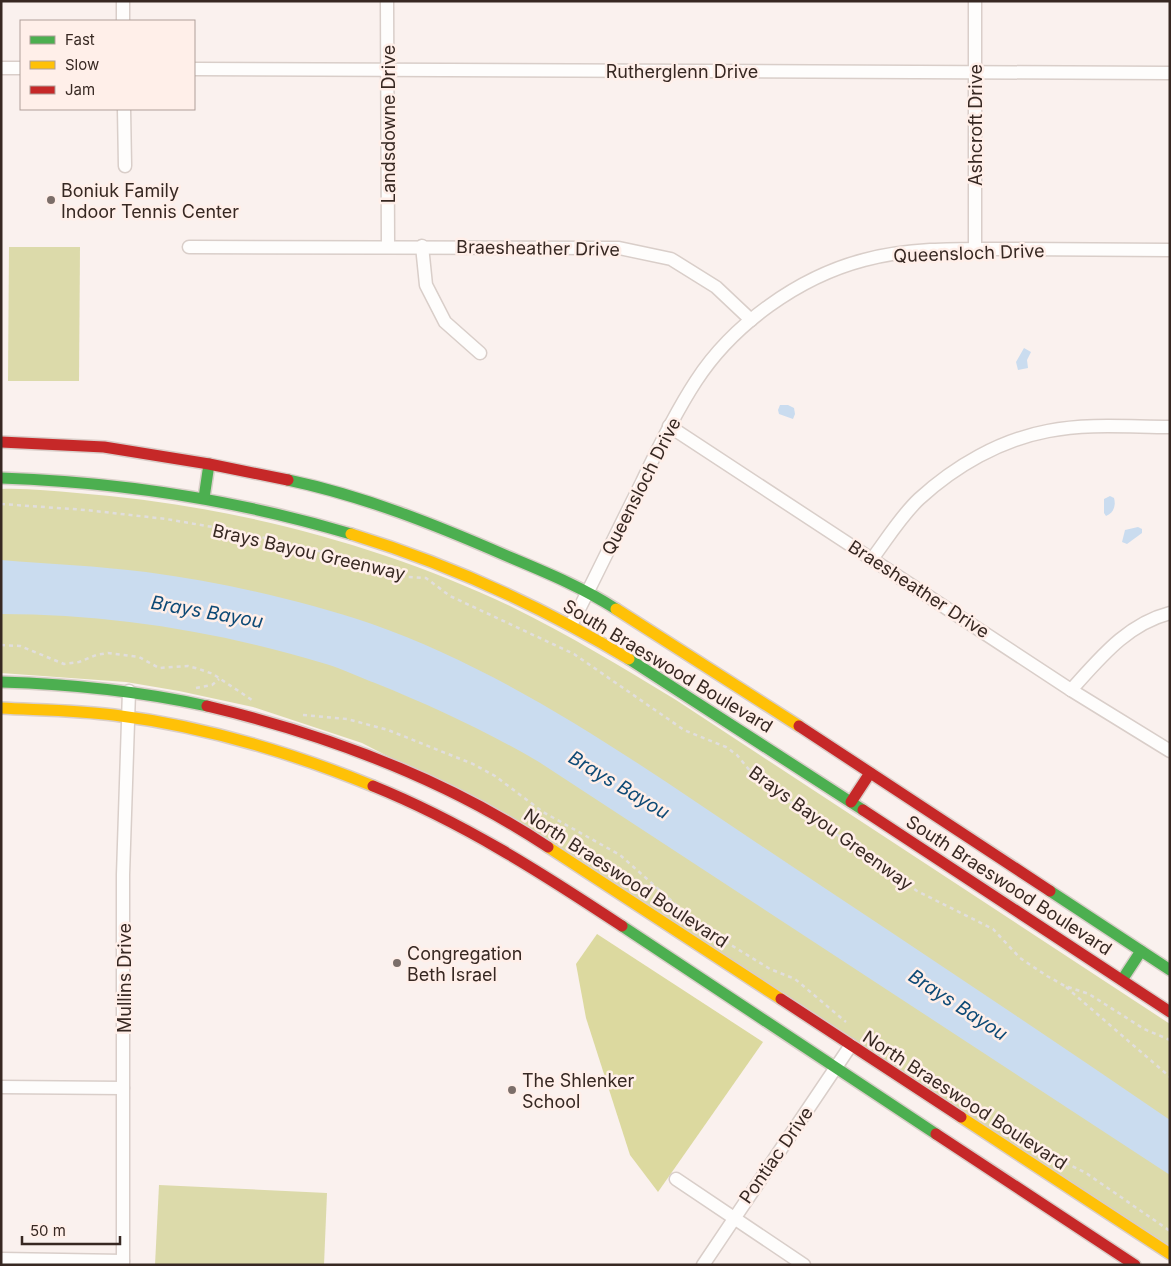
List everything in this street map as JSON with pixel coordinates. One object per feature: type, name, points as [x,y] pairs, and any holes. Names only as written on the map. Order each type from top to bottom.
[{"type":"main road","name":"South Braeswood Boulevard","points":[[1,442],[104,447],[209,464],[312,485],[376,504],[439,526],[588,591],[742,689],[1170,970]]},
{"type":"main road","points":[[204,498],[209,464]]},
{"type":"main road","name":"South Braeswood Boulevard","points":[[1,478],[76,481],[204,498],[260,509],[387,545],[474,578],[597,638],[1170,1012]]},
{"type":"main road","name":"North Braeswood Boulevard","points":[[1,682],[42,682],[159,695],[288,726],[418,774],[520,828],[592,890],[837,1067],[1083,1215],[1170,1254]]},
{"type":"main road","name":"North Braeswood Boulevard","points":[[1,708],[128,717],[204,731],[275,750],[334,770],[400,796],[468,829],[592,890],[851,1046],[1083,1215],[1135,1265]]},
{"type":"main road","points":[[851,802],[870,773]]},
{"type":"main road","points":[[1122,980],[1141,951]]},
{"type":"street","points":[[123,1],[123,20]]},
{"type":"street","name":"Landsdowne Drive","points":[[387,1],[388,246]]},
{"type":"street","name":"Ashcroft Drive","points":[[975,1],[975,249]]},
{"type":"street","points":[[1,68],[20,68]]},
{"type":"street","name":"Rutherglenn Drive","points":[[195,69],[1170,73]]},
{"type":"street","points":[[124,110],[125,166]]},
{"type":"street","points":[[422,246],[426,286],[445,322],[480,353]]},
{"type":"street","name":"Braesheather Drive","points":[[189,247],[422,246],[619,248],[671,259],[716,287],[752,320]]},
{"type":"street","name":"Queensloch Drive","points":[[571,625],[669,426],[696,380],[717,354],[752,320],[787,295],[820,276],[864,260],[910,251],[975,249],[1170,250]]},
{"type":"street","name":"Braesheather Drive","points":[[669,426],[1071,690],[1170,751]]},
{"type":"street","points":[[872,559],[918,500],[957,470],[992,450],[1048,431],[1085,427],[1170,428]]},
{"type":"street","points":[[1071,690],[1122,637],[1138,626],[1170,613]]},
{"type":"street","name":"Mullins Drive","points":[[123,1263],[123,875],[129,691]]},
{"type":"street","name":"Pontiac Drive","points":[[703,1265],[851,1046]]},
{"type":"street","points":[[1,1087],[124,1088]]},
{"type":"street","points":[[676,1179],[804,1265]]},
{"type":"street","points":[[1,1259],[123,1263]]},
{"type":"path","name":"Brays Bayou Greenway","points":[[1,504],[86,510],[166,519],[236,531],[356,561],[395,576],[426,578],[450,596],[574,654],[684,730],[697,737],[726,747],[737,755],[755,776],[918,891],[993,929],[1020,958],[1066,986],[1089,994],[1144,1029],[1170,1040]]},
{"type":"path","points":[[1066,986],[1080,1001],[1170,1077]]},
{"type":"shaded area","points":[[9,247],[80,247],[79,381],[8,381]]},
{"type":"shaded area","points":[[1,489],[29,489],[132,498],[188,506],[300,530],[355,546],[461,584],[512,607],[575,640],[676,700],[1170,1024],[1170,1248],[545,837],[362,743],[253,707],[179,691],[126,682],[1,673]]},
{"type":"shaded area","points":[[597,934],[763,1042],[658,1192],[630,1155],[586,1018],[576,964]]},
{"type":"shaded area","points":[[159,1185],[327,1193],[324,1265],[155,1265]]},
{"type":"water","points":[[1024,348],[1031,352],[1027,360],[1028,368],[1018,370],[1016,362]]},
{"type":"water","points":[[780,405],[788,405],[794,408],[795,414],[793,419],[779,414]]},
{"type":"water","points":[[1110,496],[1114,498],[1115,503],[1113,511],[1106,516],[1104,513],[1104,499]]},
{"type":"water","points":[[1138,527],[1142,529],[1142,533],[1127,544],[1122,542],[1125,530]]},
{"type":"water","name":"Brays Bayou","points":[[1,560],[146,572],[203,581],[317,607],[372,624],[423,644],[523,693],[571,721],[666,782],[1170,1120],[1170,1175],[539,762],[479,729],[332,666],[246,643],[206,634],[124,621],[83,617],[1,614]]},
{"type":"traffic: fast","points":[[204,498],[209,464]]},
{"type":"traffic: fast","points":[[1,478],[90,484],[222,502],[265,511],[351,534]]},
{"type":"traffic: fast","points":[[288,480],[344,494],[427,523],[563,580],[616,609]]},
{"type":"traffic: fast","points":[[629,659],[863,810]]},
{"type":"traffic: fast","points":[[1,682],[53,684],[104,689],[156,696],[207,706]]},
{"type":"traffic: fast","points":[[1050,891],[1170,970]]},
{"type":"traffic: fast","points":[[622,926],[936,1134]]},
{"type":"traffic: fast","points":[[1122,980],[1141,951]]},
{"type":"traffic: slow","points":[[351,534],[423,559],[494,588],[562,621],[629,659]]},
{"type":"traffic: slow","points":[[616,609],[799,726]]},
{"type":"traffic: slow","points":[[1,708],[100,713],[180,726],[278,751],[373,786]]},
{"type":"traffic: slow","points":[[548,847],[781,999]]},
{"type":"traffic: slow","points":[[961,1117],[1170,1254]]},
{"type":"traffic: jam","points":[[1,442],[104,447],[209,464],[288,480]]},
{"type":"traffic: jam","points":[[207,706],[297,731],[341,745],[384,762],[468,800],[548,847]]},
{"type":"traffic: jam","points":[[799,726],[1050,891]]},
{"type":"traffic: jam","points":[[851,802],[870,773]]},
{"type":"traffic: jam","points":[[373,786],[470,832],[532,868],[622,926]]},
{"type":"traffic: jam","points":[[863,810],[1170,1012]]},
{"type":"traffic: jam","points":[[781,999],[961,1117]]},
{"type":"traffic: jam","points":[[936,1134],[1135,1265]]},
{"type":"place","name":"Boniuk Family Indoor Tennis Center","points":[[51,200]]},
{"type":"place","name":"Congregation Beth Israel","points":[[397,963]]},
{"type":"place","name":"The Shlenker School","points":[[512,1090]]}]
